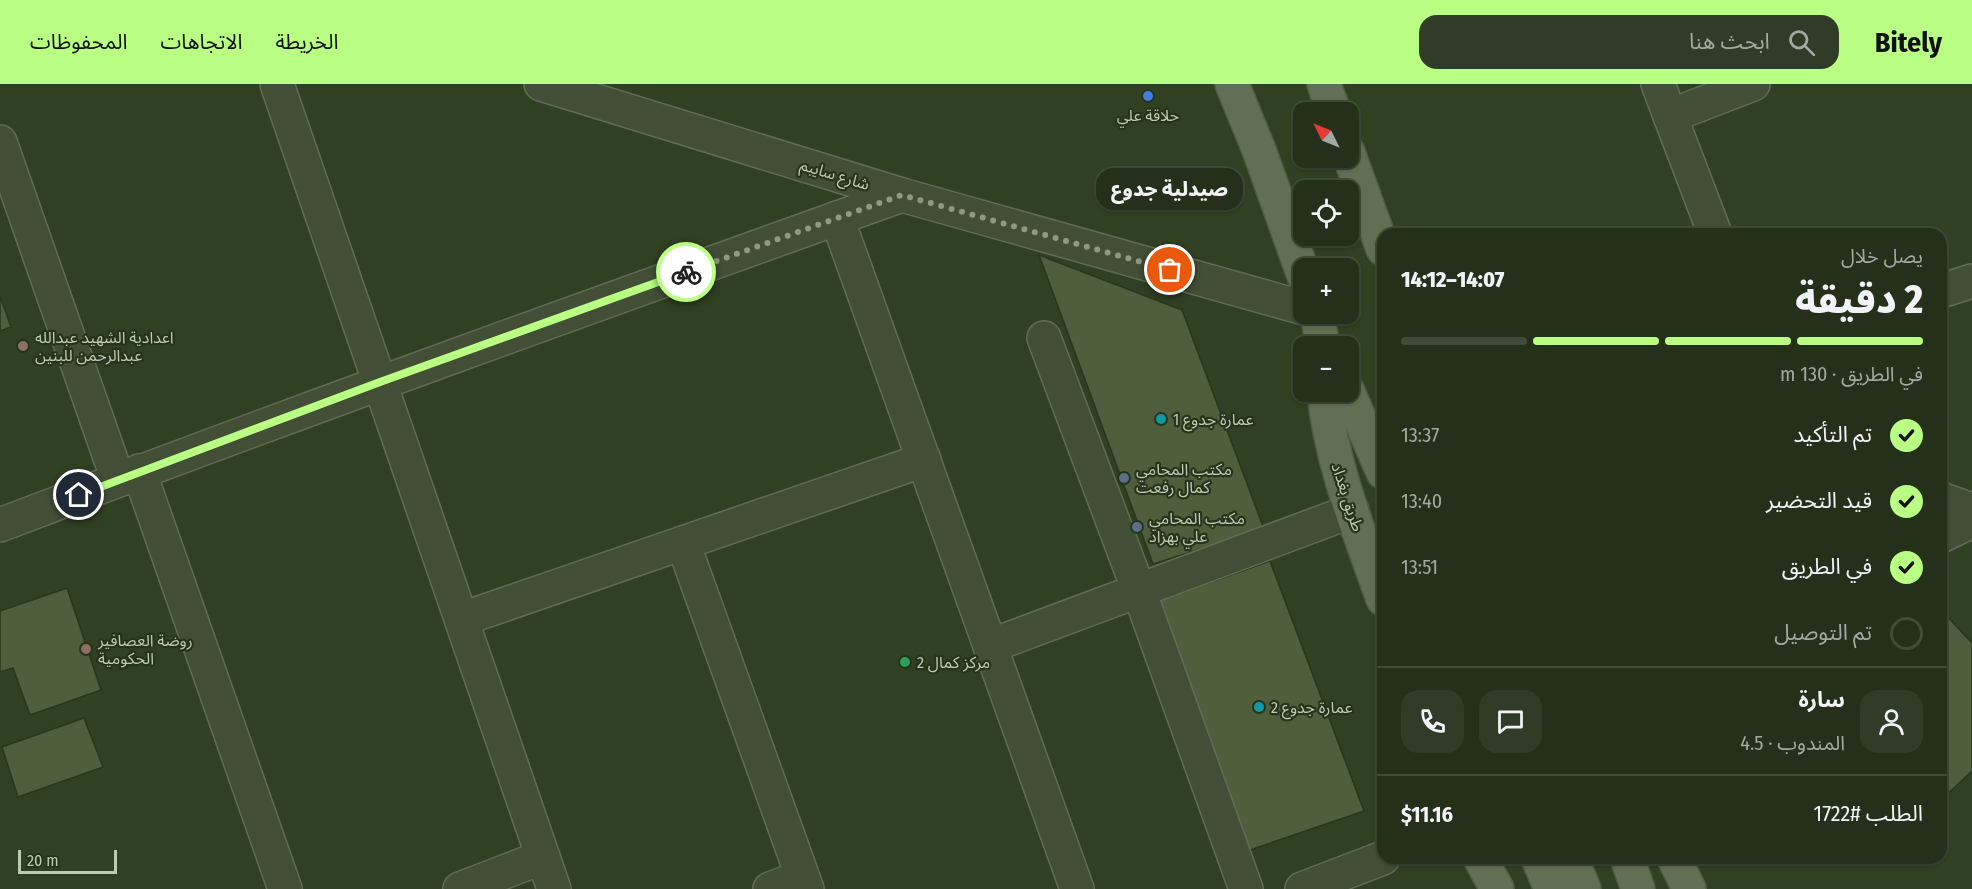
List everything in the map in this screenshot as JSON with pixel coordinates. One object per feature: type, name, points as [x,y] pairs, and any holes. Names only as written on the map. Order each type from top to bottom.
[{"type":"main road","points":[[1232,84],[1259,150],[1298,258]]},
{"type":"main road","points":[[1324,84],[1330,102]]},
{"type":"main road","points":[[1354,168],[1377,232]]},
{"type":"main road","name":"طريق بغداد","points":[[1326,402],[1332,443],[1352,511],[1377,582]]},
{"type":"main road","points":[[1352,402],[1377,458]]},
{"type":"main road","points":[[1469,864],[1473,889]]},
{"type":"main road","points":[[1483,864],[1497,889]]},
{"type":"main road","points":[[1541,864],[1551,889]]},
{"type":"main road","points":[[1574,864],[1584,889]]},
{"type":"main road","points":[[1629,864],[1638,889]]},
{"type":"main road","points":[[1677,864],[1689,889]]},
{"type":"street","points":[[278,84],[555,889]]},
{"type":"street","name":"شارع سايبم","points":[[541,84],[902,195],[1293,305]]},
{"type":"street","points":[[1658,84],[1713,228]]},
{"type":"street","points":[[1670,116],[1753,84]]},
{"type":"street","points":[[0,142],[129,475],[285,889]]},
{"type":"street","points":[[0,525],[380,382],[902,195]]},
{"type":"street","points":[[837,218],[1077,889]]},
{"type":"street","points":[[1947,289],[1972,281]]},
{"type":"street","points":[[1044,338],[1139,591],[1246,889]]},
{"type":"street","points":[[462,619],[924,460]]},
{"type":"street","points":[[1947,502],[1972,510]]},
{"type":"street","points":[[990,646],[1352,511]]},
{"type":"street","points":[[1947,533],[1972,521]]},
{"type":"street","points":[[683,543],[804,883],[770,889]]},
{"type":"street","points":[[460,889],[543,857]]},
{"type":"street","points":[[1302,889],[1377,860]]},
{"type":"building","name":"عمارة جدوع 1","points":[[1039,255],[1182,310],[1264,529],[1153,564]]},
{"type":"building","points":[[0,296],[11,327],[0,331]]},
{"type":"building","name":"عمارة جدوع 2","points":[[1270,561],[1364,811],[1247,851],[1155,602]]},
{"type":"building","points":[[67,588],[101,690],[30,715],[13,668],[0,672],[0,611]]},
{"type":"building","points":[[1947,616],[1972,643],[1972,771],[1947,794]]},
{"type":"building","points":[[84,718],[103,767],[18,797],[2,747]]},
{"type":"way so far","points":[[686,272],[902,195],[1170,270]]},
{"type":"place","name":"حلاقة علي","points":[[1148,96]]},
{"type":"place","name":"صيدلية جدوع","points":[[1170,270]]},
{"type":"place","name":"اعدادية الشهيد عبدالله عبدالرحمن للبنين","points":[[23,346]]},
{"type":"place","name":"عمارة جدوع 1","points":[[1161,419]]},
{"type":"place","name":"مكتب المحامي كمال رفعت","points":[[1124,478]]},
{"type":"place","name":"مكتب المحامي علي بهزاد","points":[[1137,527]]},
{"type":"place","name":"روضة العصافير الحكومية","points":[[86,649]]},
{"type":"place","name":"مركز كمال 2","points":[[905,662]]},
{"type":"place","name":"عمارة جدوع 2","points":[[1259,707]]},
{"type":"route","points":[[79,495],[380,382],[686,272]]}]
